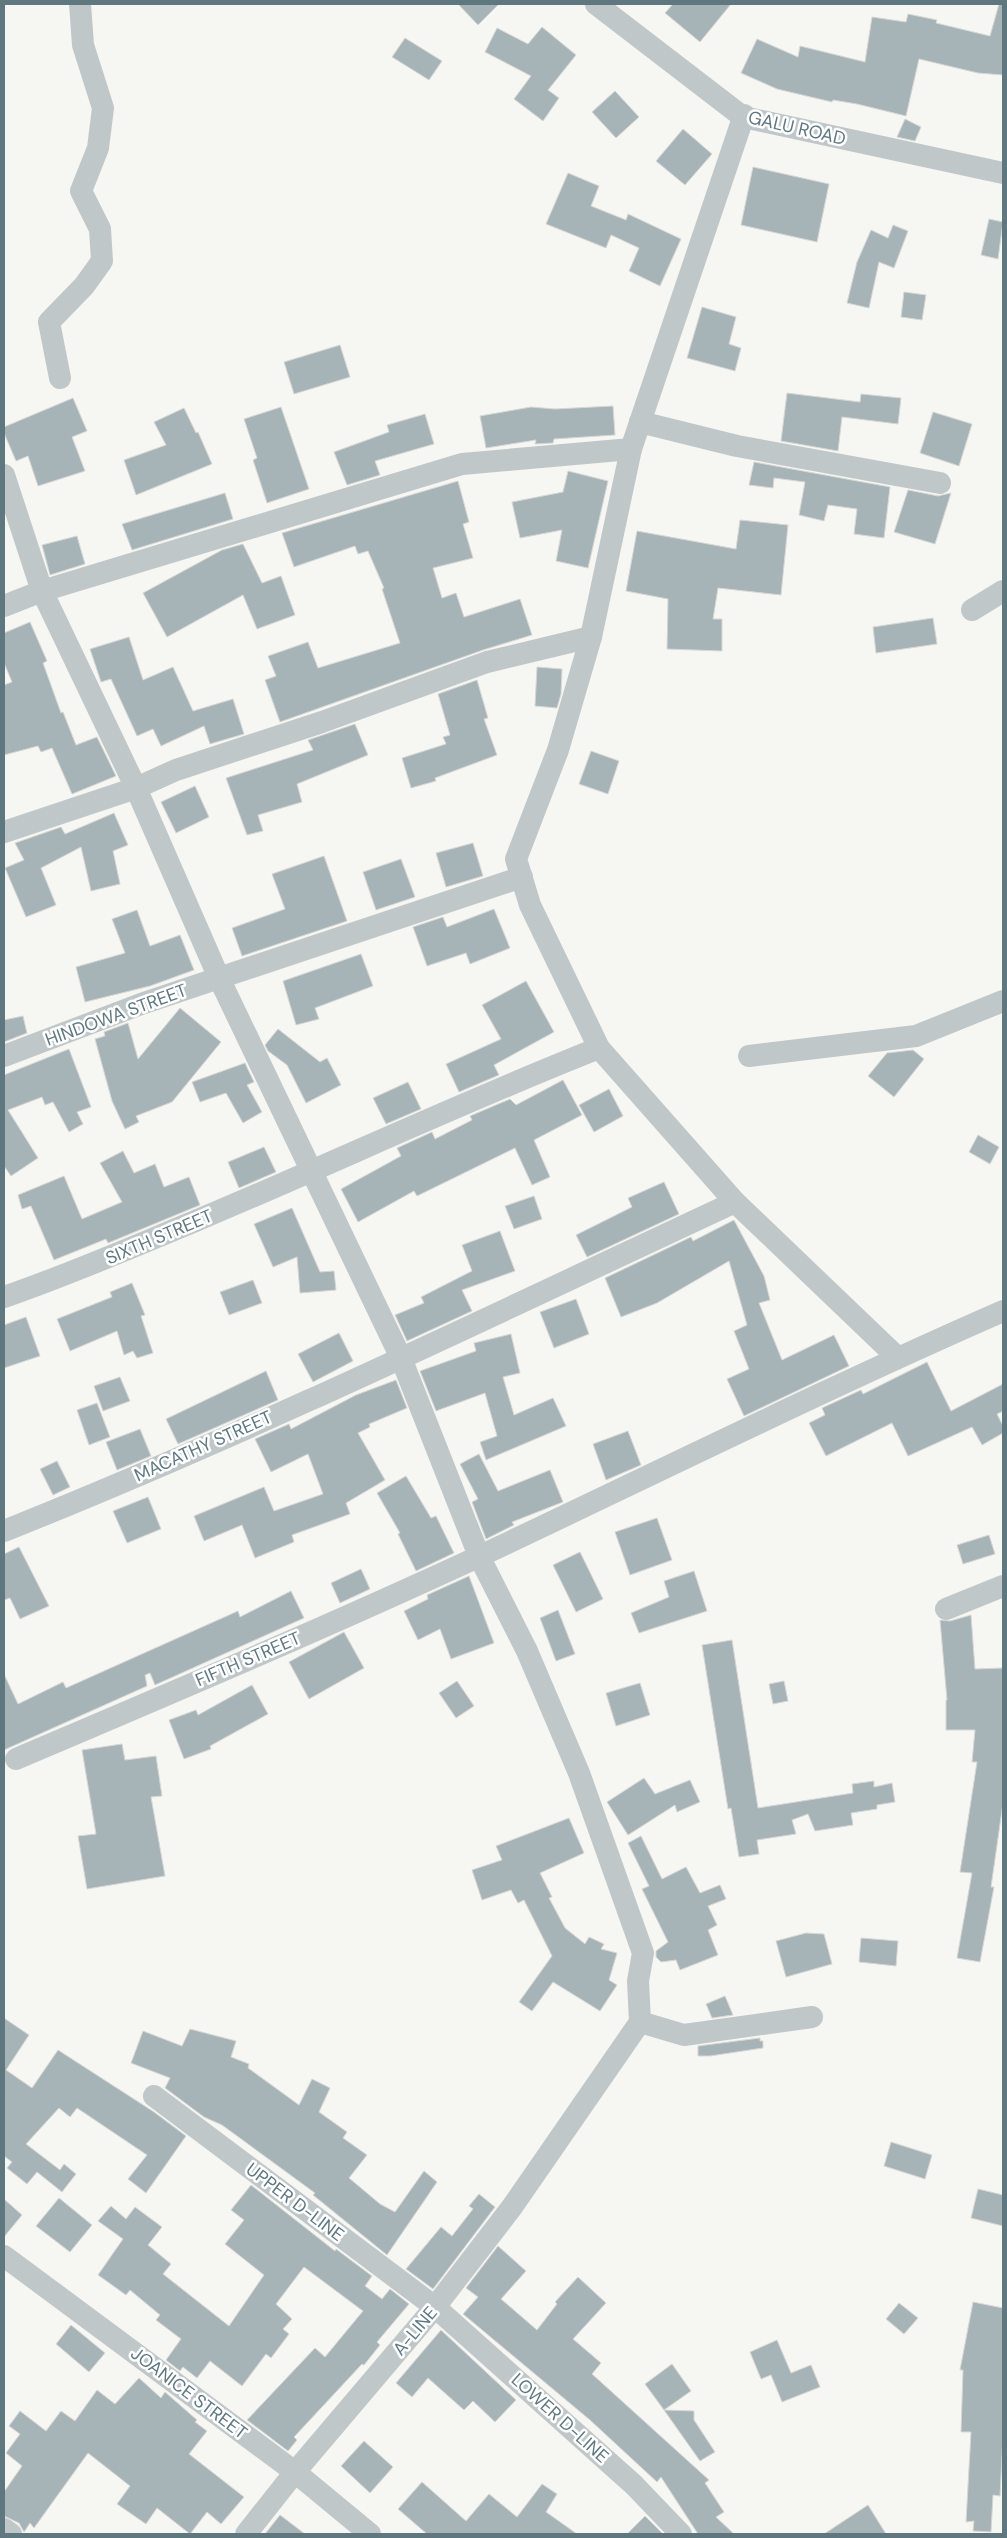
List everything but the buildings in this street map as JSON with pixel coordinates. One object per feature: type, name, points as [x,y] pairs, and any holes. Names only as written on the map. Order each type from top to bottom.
[{"type":"street","points":[[60,378],[49,322],[84,286],[102,261],[100,229],[81,191],[98,148],[102,108],[83,45],[80,4]]},
{"type":"street","name":"GALU ROAD","points":[[596,4],[743,116],[1003,174]]},
{"type":"street","points":[[743,116],[631,449],[591,637],[558,750],[516,859],[530,905],[599,1048],[735,1202],[897,1357]]},
{"type":"street","points":[[640,422],[737,446],[940,483]]},
{"type":"street","points":[[4,606],[42,591],[462,464],[631,449]]},
{"type":"street","points":[[4,475],[42,591],[224,976],[312,1172],[401,1358],[479,1556],[527,1651],[579,1773],[643,1952],[638,1981],[640,2022],[684,2035],[812,2017]]},
{"type":"street","points":[[972,610],[1003,591]]},
{"type":"street","points":[[4,832],[136,788],[176,770],[322,722],[488,662],[591,637]]},
{"type":"street","name":"HINDOWA STREET","points":[[4,1056],[224,976],[522,877]]},
{"type":"street","points":[[749,1056],[916,1036],[1003,1001]]},
{"type":"street","name":"SIXTH STREET","points":[[4,1297],[59,1279],[312,1172],[507,1085],[599,1048]]},
{"type":"street","name":"MACATHY STREET","points":[[4,1531],[87,1498],[401,1358],[735,1202]]},
{"type":"street","name":"FIFTH STREET","points":[[16,1760],[307,1634],[479,1556],[897,1357],[1003,1311]]},
{"type":"street","points":[[946,1609],[1003,1586]]},
{"type":"street","name":"A-LINE","points":[[246,2534],[295,2472],[435,2307],[512,2207],[640,2022]]},
{"type":"street","name":"UPPER D-LINE","points":[[154,2096],[435,2307]]},
{"type":"street","name":"JOANICE STREET","points":[[4,2256],[295,2472],[370,2534]]},
{"type":"street","name":"LOWER D-LINE","points":[[435,2307],[627,2478],[681,2534]]},
{"type":"street","points":[[4,2529],[10,2534]]}]
